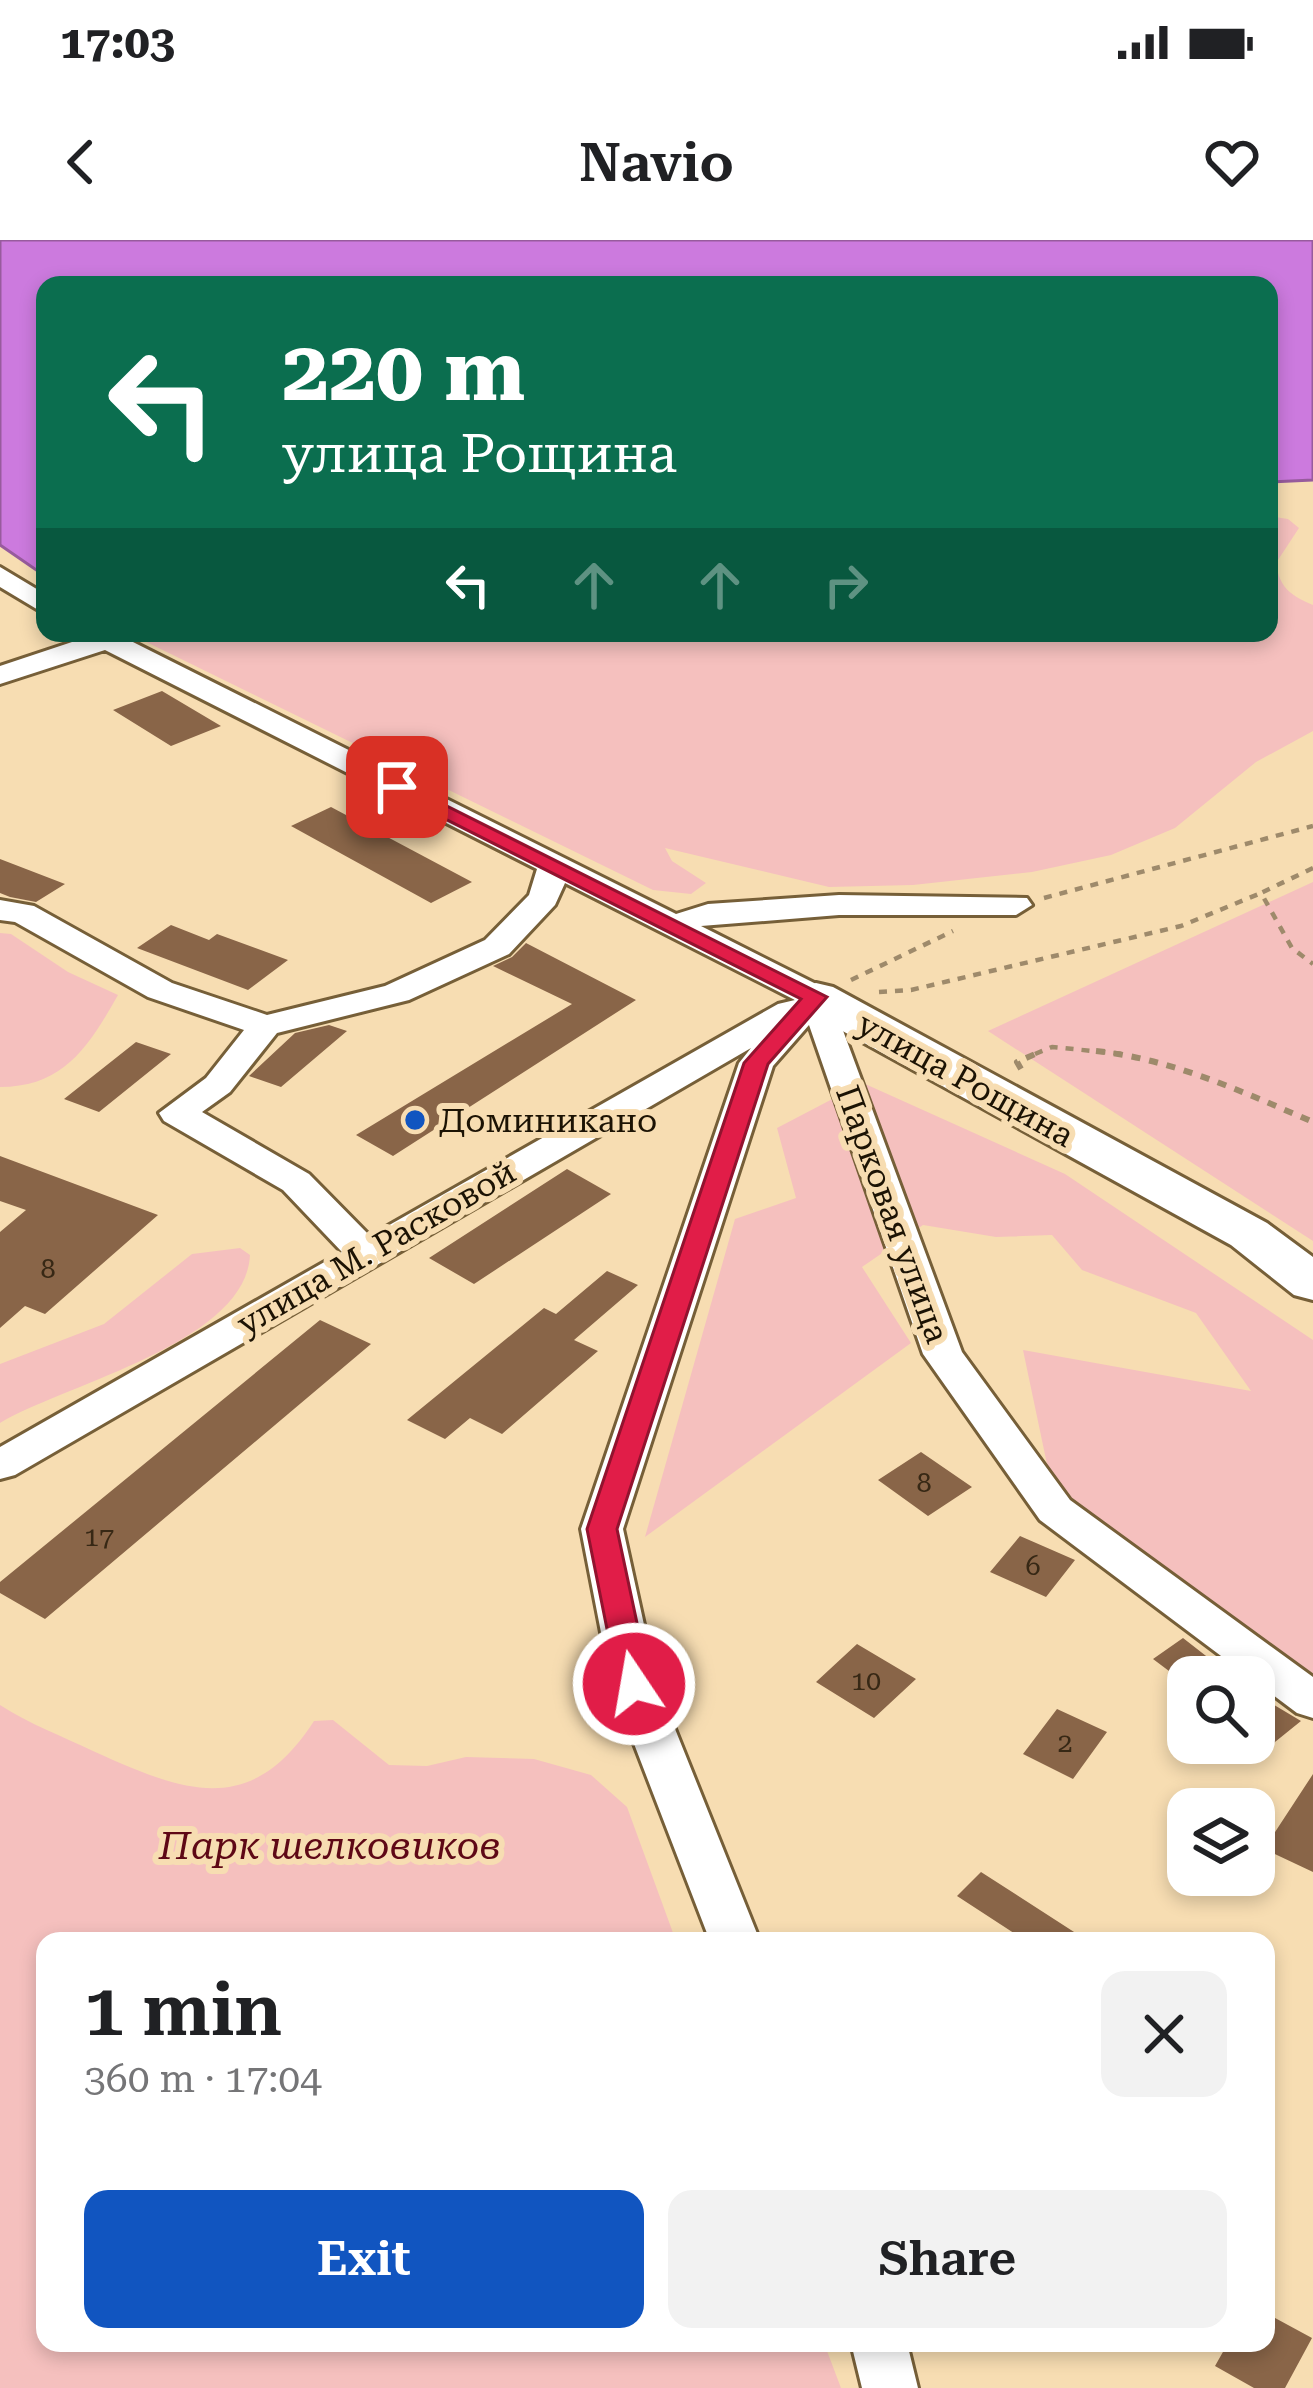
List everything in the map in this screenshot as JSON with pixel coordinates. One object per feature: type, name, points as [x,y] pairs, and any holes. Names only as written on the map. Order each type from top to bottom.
[{"type":"street","points":[[0,575],[36,600]]},
{"type":"street","points":[[0,675],[88,642]]},
{"type":"street","name":"улица Рощина","points":[[111,642],[816,997],[1249,1234],[1313,1283]]},
{"type":"street","points":[[0,910],[23,913],[160,990],[265,1026],[397,993],[497,947],[544,898],[554,866]]},
{"type":"street","points":[[672,925],[708,914],[839,905],[1016,905]]},
{"type":"street","points":[[731,1932],[634,1684],[602,1529],[756,1063],[816,997]]},
{"type":"street","name":"улица М. Расковой","points":[[0,1466],[705,1056],[816,997]]},
{"type":"street","name":"Парковая улица","points":[[816,997],[943,1354],[1055,1510],[1313,1701]]},
{"type":"street","points":[[265,1026],[218,1085],[177,1113],[296,1182],[365,1253]]},
{"type":"street","points":[[705,1056],[734,1054],[756,1063]]},
{"type":"street","points":[[881,2352],[890,2388]]},
{"type":"path","points":[[1016,905],[1313,826]]},
{"type":"path","points":[[816,997],[911,990],[1181,926],[1313,868]]},
{"type":"path","points":[[1261,892],[1292,948],[1313,964]]},
{"type":"path","points":[[816,997],[956,930]]},
{"type":"path","points":[[1025,1075],[1017,1062],[1052,1047],[1123,1054],[1214,1080],[1313,1122]]},
{"type":"green space","points":[[1278,517],[1299,528],[1278,560]]},
{"type":"green space","points":[[1278,570],[1287,590],[1313,605],[1313,731],[1256,762],[1175,828],[1111,855],[1032,872],[913,885],[829,887],[665,848],[672,861],[706,883],[691,894],[653,890],[146,642],[1278,642]]},
{"type":"green space","points":[[1313,882],[1313,1241],[988,1031]]},
{"type":"green space","points":[[0,933],[11,934],[68,972],[118,995],[85,1047],[58,1071],[41,1080],[0,1087]]},
{"type":"green space","points":[[863,1083],[1065,1174],[1313,1340],[1313,1680],[1052,1488],[1023,1350],[1251,1391],[1196,1313],[1082,1270],[1052,1235],[996,1237],[923,1225],[862,1267],[911,1343],[645,1537],[735,1219],[796,1198],[777,1128]]},
{"type":"green space","points":[[240,1248],[250,1255],[241,1286],[218,1313],[186,1337],[0,1423],[0,1364],[104,1324],[192,1254]]},
{"type":"green space","name":"Парк шелковиков","points":[[0,1705],[125,1765],[185,1785],[239,1785],[265,1773],[290,1752],[314,1721],[333,1720],[389,1765],[427,1766],[466,1757],[534,1759],[591,1775],[627,1807],[673,1932],[36,1932],[36,2352],[827,2352],[841,2388],[0,2388]]},
{"type":"shaded area","points":[[0,240],[1313,240],[1313,480],[1278,482],[1278,276],[36,276],[36,570],[0,545]]},
{"type":"building","points":[[162,691],[221,726],[171,746],[113,710]]},
{"type":"building","points":[[331,807],[472,882],[431,903],[291,826]]},
{"type":"building","points":[[0,859],[65,884],[36,902],[10,897],[0,893]]},
{"type":"building","points":[[171,925],[209,940],[217,934],[288,960],[248,990],[137,948]]},
{"type":"building","points":[[526,943],[636,1000],[393,1156],[356,1135],[572,1004],[493,966]]},
{"type":"building","points":[[329,1025],[347,1031],[281,1087],[249,1076],[295,1033]]},
{"type":"building","points":[[136,1042],[171,1054],[99,1112],[64,1099]]},
{"type":"building","points":[[0,1156],[158,1215],[45,1314],[25,1306],[0,1328],[0,1232],[26,1210],[0,1201]]},
{"type":"building","points":[[567,1169],[611,1194],[474,1284],[429,1258]]},
{"type":"building","points":[[607,1271],[638,1285],[574,1340],[598,1351],[502,1434],[470,1418],[445,1439],[407,1420],[544,1308],[556,1314]]},
{"type":"building","points":[[320,1320],[371,1344],[45,1619],[0,1593],[0,1582]]},
{"type":"building","points":[[921,1452],[972,1487],[928,1516],[878,1480]]},
{"type":"building","points":[[1020,1536],[1075,1560],[1046,1597],[990,1572]]},
{"type":"building","points":[[1183,1638],[1206,1656],[1167,1656],[1167,1670],[1153,1659]]},
{"type":"building","points":[[857,1644],[916,1679],[874,1718],[816,1682]]},
{"type":"building","points":[[1275,1706],[1301,1721],[1275,1742]]},
{"type":"building","points":[[1057,1709],[1107,1732],[1073,1779],[1023,1754]]},
{"type":"building","points":[[1313,1774],[1313,1872],[1275,1854],[1275,1832]]},
{"type":"building","points":[[981,1872],[1074,1932],[1012,1932],[957,1896]]},
{"type":"building","points":[[1275,2318],[1312,2338],[1285,2388],[1254,2388],[1215,2366],[1223,2352],[1275,2352]]},
{"type":"place","name":"Доминикано","points":[[415,1120]]},
{"type":"route","points":[[397,787],[816,997],[756,1063],[602,1529],[634,1684]]}]
